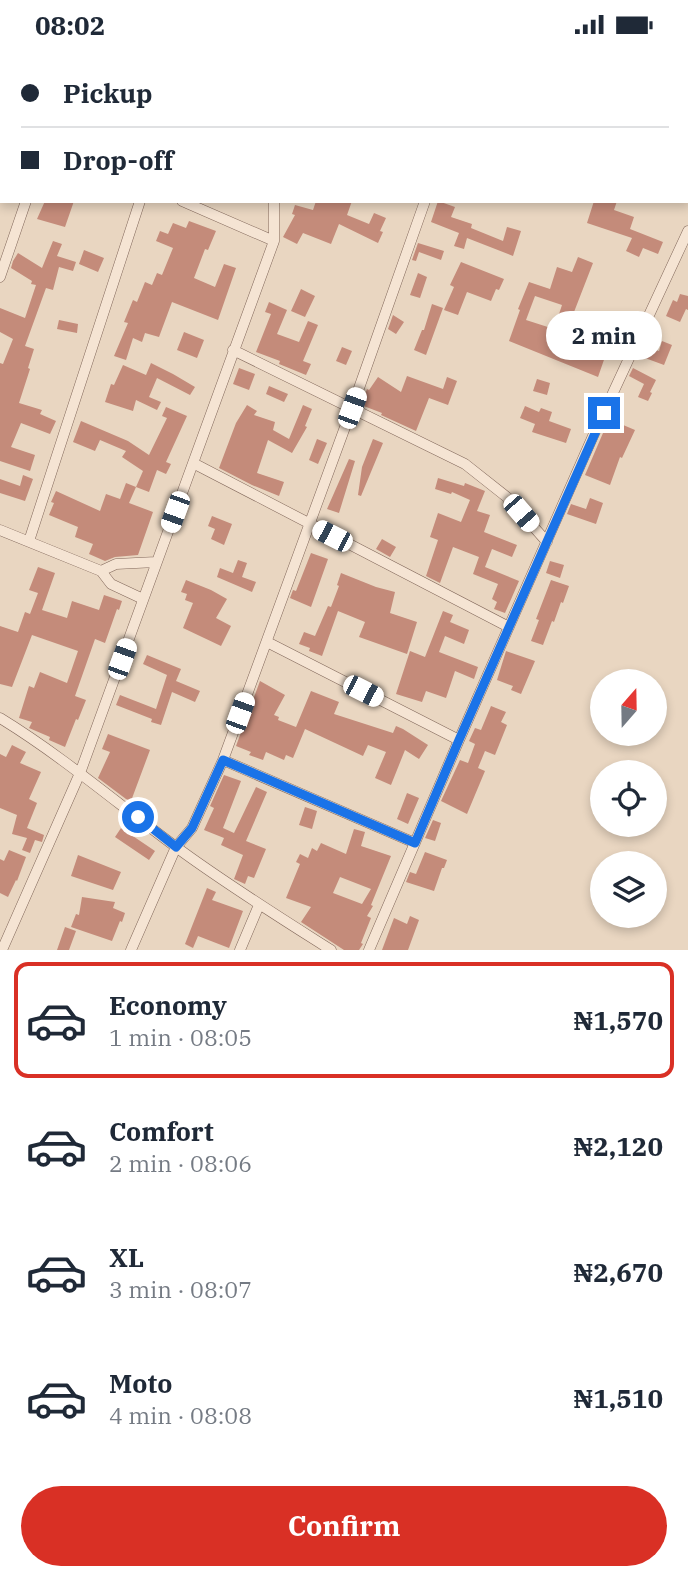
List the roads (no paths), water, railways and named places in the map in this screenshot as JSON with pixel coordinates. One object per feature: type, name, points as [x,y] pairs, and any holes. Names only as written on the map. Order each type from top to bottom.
[{"type":"street","points":[[0,277],[25,203]]},
{"type":"street","points":[[29,541],[139,203]]},
{"type":"street","points":[[187,203],[274,241]]},
{"type":"street","points":[[2,950],[80,773],[274,241],[274,203]]},
{"type":"street","points":[[131,950],[176,847],[192,828],[223,760],[424,203]]},
{"type":"street","points":[[369,950],[593,436],[688,231]]},
{"type":"street","points":[[233,350],[465,464],[508,498],[547,542]]},
{"type":"street","points":[[193,463],[509,627]]},
{"type":"street","points":[[0,530],[101,571],[111,584],[143,599]]},
{"type":"street","points":[[101,571],[116,564],[156,562]]},
{"type":"street","points":[[267,642],[459,740]]},
{"type":"street","points":[[0,718],[80,773],[176,847],[259,905],[331,950]]},
{"type":"street","points":[[223,760],[415,843]]},
{"type":"street","points":[[240,950],[259,905]]}]
